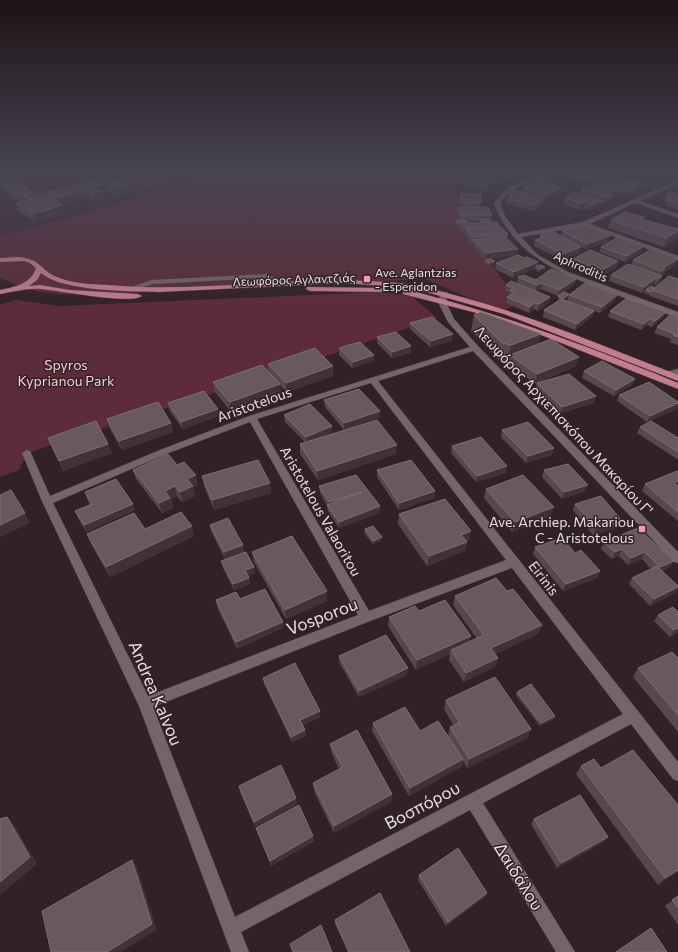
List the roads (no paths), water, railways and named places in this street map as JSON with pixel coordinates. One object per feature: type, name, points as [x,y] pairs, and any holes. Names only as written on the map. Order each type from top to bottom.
[{"type":"main road","name":"Λεωφόρος Αγλαντζιάς","points":[[0,260],[25,260],[34,263],[51,277],[56,279],[91,286],[130,289],[158,290],[342,281],[385,283],[443,298],[487,315],[590,350],[678,386]]},
{"type":"main road","points":[[0,292],[15,289],[32,281],[39,268]]},
{"type":"main road","name":"Λεωφόρος Αγλαντζιάς","points":[[15,289],[40,287],[70,292],[118,296],[310,289],[380,289],[401,291],[487,306],[527,319],[678,378]]},
{"type":"street","name":"Aphroditis","points":[[504,217],[516,236],[536,256],[566,273],[678,315]]},
{"type":"street","points":[[516,236],[585,224],[599,217]]},
{"type":"street","points":[[585,224],[678,258]]},
{"type":"street","name":"Λεωφόρος Αρχιεπισκόπου Μακαρίου Γ'","points":[[443,298],[451,320],[475,348],[595,476],[678,559]]},
{"type":"street","name":"Aristotelous","points":[[47,501],[156,455],[252,418],[475,348]]},
{"type":"street","points":[[669,374],[678,372]]},
{"type":"street","name":"Eirinis","points":[[373,380],[678,774]]},
{"type":"street","name":"Aristotelous Valaoritou","points":[[252,418],[366,617]]},
{"type":"street","name":"Andrea Kalvou","points":[[27,453],[47,501],[145,704],[230,930],[240,952]]},
{"type":"street","name":"Vosporou","points":[[145,704],[366,617],[514,562]]},
{"type":"street","name":"Βοσπόρου","points":[[230,930],[632,716]]},
{"type":"street","name":"Δαιδάλου","points":[[472,800],[566,952]]},
{"type":"place","name":"Ave. Aglantzias - Esperidon","points":[[367,279]]},
{"type":"place","name":"Ave. Archiep. Makariou C - Aristotelous","points":[[642,529]]},
{"type":"park label","name":"Spyros Kyprianou Park","points":[[66,372]]}]
